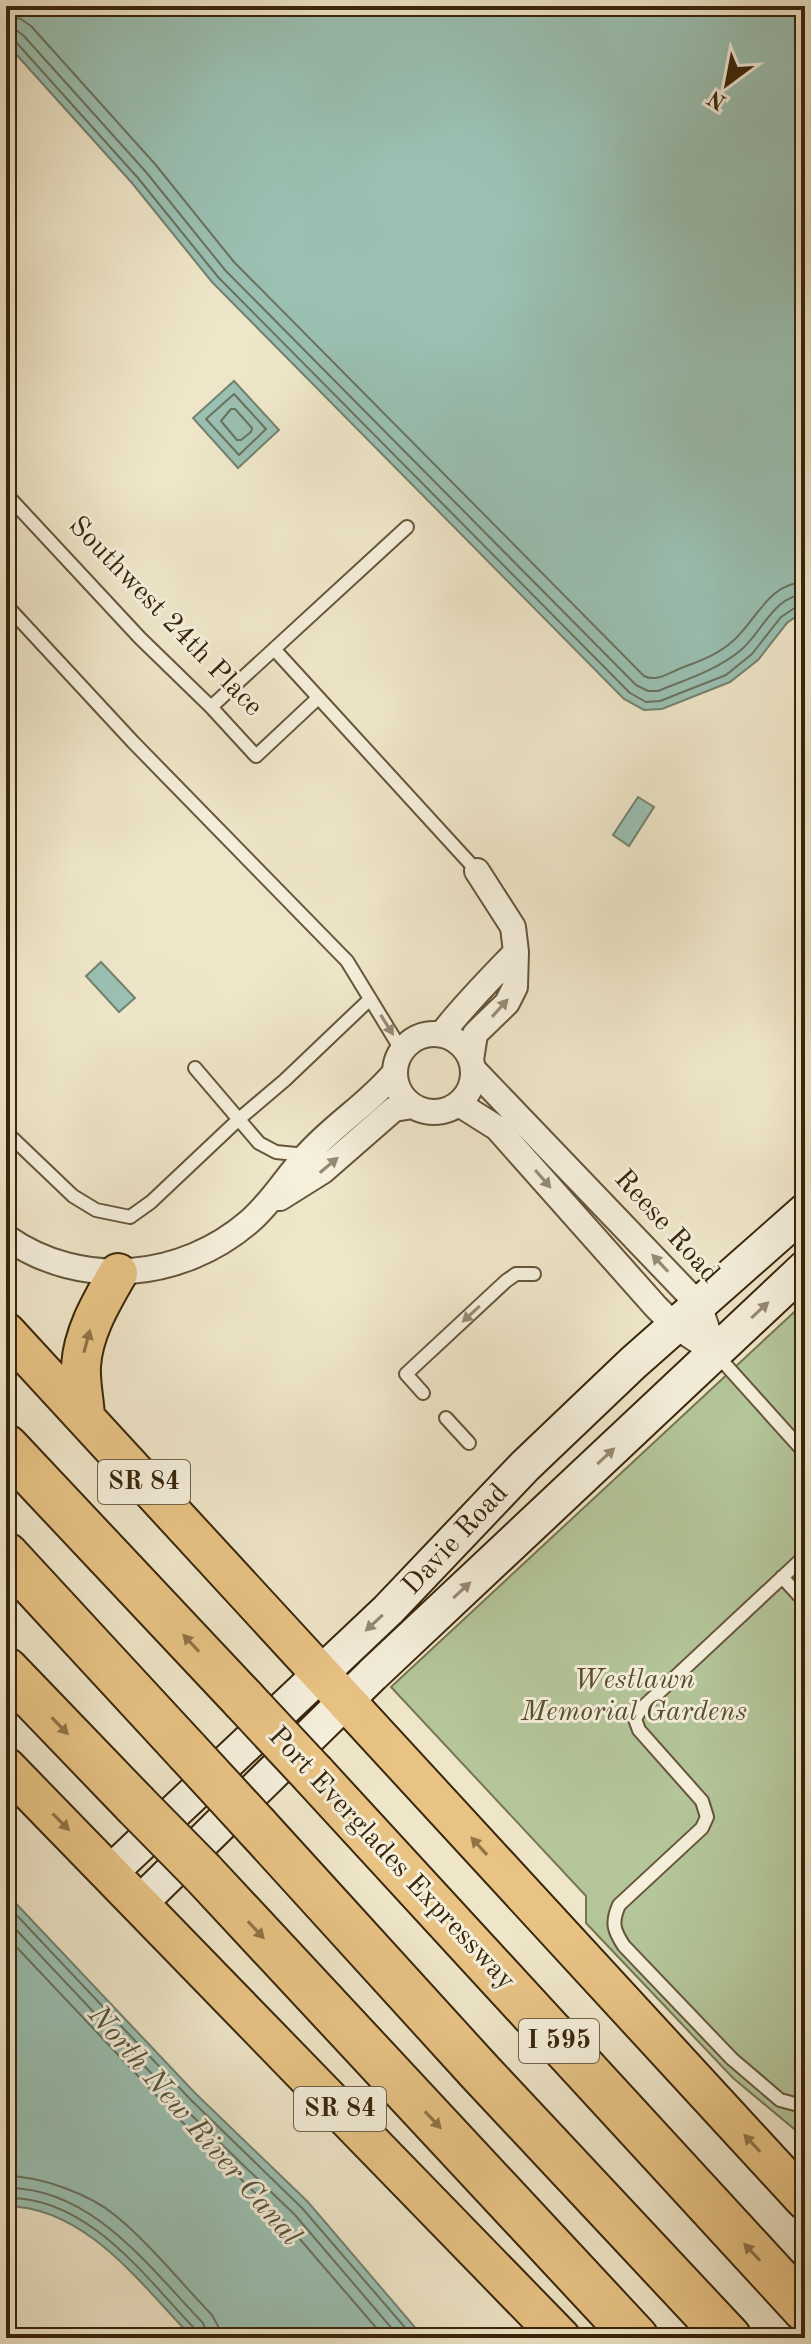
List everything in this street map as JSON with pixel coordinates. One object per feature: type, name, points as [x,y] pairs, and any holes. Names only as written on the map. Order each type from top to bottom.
[{"type":"highway","name":"Port Everglades Expressway","points":[[6,1447],[313,1774],[805,2309]]},
{"type":"highway","points":[[6,1555],[480,2072],[729,2338]]},
{"type":"highway","points":[[6,1564],[70,1627]]},
{"type":"highway","points":[[6,1670],[203,1873],[636,2338]]},
{"type":"main road","name":"Davie Road","points":[[111,1872],[422,1577],[525,1466],[805,1211]]},
{"type":"main road","name":"Davie Road","points":[[140,1903],[372,1675],[805,1268]]},
{"type":"main road","points":[[85,1416],[81,1365],[86,1337],[99,1305],[118,1273]]},
{"type":"main road","name":"SR 84","points":[[6,1332],[805,2200]]},
{"type":"main road","name":"SR 84","points":[[6,1767],[550,2326]]},
{"type":"main road","points":[[6,1801],[74,1873],[380,2175],[550,2326]]},
{"type":"street","name":"Southwest 24th Place","points":[[472,1064],[475,1034],[507,1003],[515,987],[516,952],[513,927],[477,871]]},
{"type":"street","points":[[441,1035],[516,952]]},
{"type":"street","points":[[264,1208],[306,1155],[379,1090],[399,1061],[419,1037],[441,1035],[459,1043],[472,1064],[470,1088],[459,1104],[436,1112],[424,1111],[413,1106],[399,1091],[399,1061]]},
{"type":"street","name":"Reese Road","points":[[472,1064],[715,1352]]},
{"type":"street","name":"Reese Road","points":[[459,1104],[497,1128],[609,1257],[687,1316]]},
{"type":"street","points":[[6,1237],[40,1257],[79,1270],[118,1273],[177,1263],[210,1250],[264,1208],[323,1171],[394,1109],[413,1106]]},
{"type":"lane","name":"Southwest 24th Place","points":[[6,494],[140,638],[256,756],[318,698]]},
{"type":"lane","points":[[211,707],[407,527]]},
{"type":"lane","points":[[6,605],[133,742],[347,961],[382,1016],[399,1061]]},
{"type":"lane","name":"Southwest 24th Place","points":[[274,649],[477,871]]},
{"type":"lane","points":[[6,1132],[73,1196],[96,1210],[130,1217],[151,1202],[369,1000]]},
{"type":"lane","points":[[195,1068],[259,1143],[276,1152],[306,1155]]},
{"type":"lane","points":[[423,1393],[406,1374],[506,1281],[516,1274],[534,1274]]},
{"type":"lane","points":[[715,1352],[805,1453]]},
{"type":"lane","points":[[446,1418],[469,1443]]},
{"type":"lane","points":[[805,1556],[641,1709],[635,1719],[639,1730],[702,1801],[707,1817],[702,1828],[619,1905],[613,1918],[614,1930],[624,1946],[732,2059],[780,2100],[805,2103]]},
{"type":"lane","points":[[782,1577],[805,1602]]},
{"type":"green space","name":"Westlawn Memorial Gardens","points":[[805,1302],[805,2138],[733,2078],[586,1923],[586,1896],[391,1687]]},
{"type":"water","points":[[6,6],[805,6],[805,610],[787,623],[758,660],[730,682],[662,709],[644,710],[624,699],[212,282],[132,183],[6,43]]},
{"type":"water","points":[[234,381],[279,430],[238,468],[193,418]]},
{"type":"water","points":[[638,797],[654,807],[629,846],[613,835]]},
{"type":"water","points":[[101,962],[135,998],[119,1012],[86,976]]},
{"type":"water","name":"North New River Canal","points":[[6,1893],[195,2093],[308,2202],[424,2338],[193,2338],[132,2273],[87,2234],[35,2210],[6,2206]]}]
